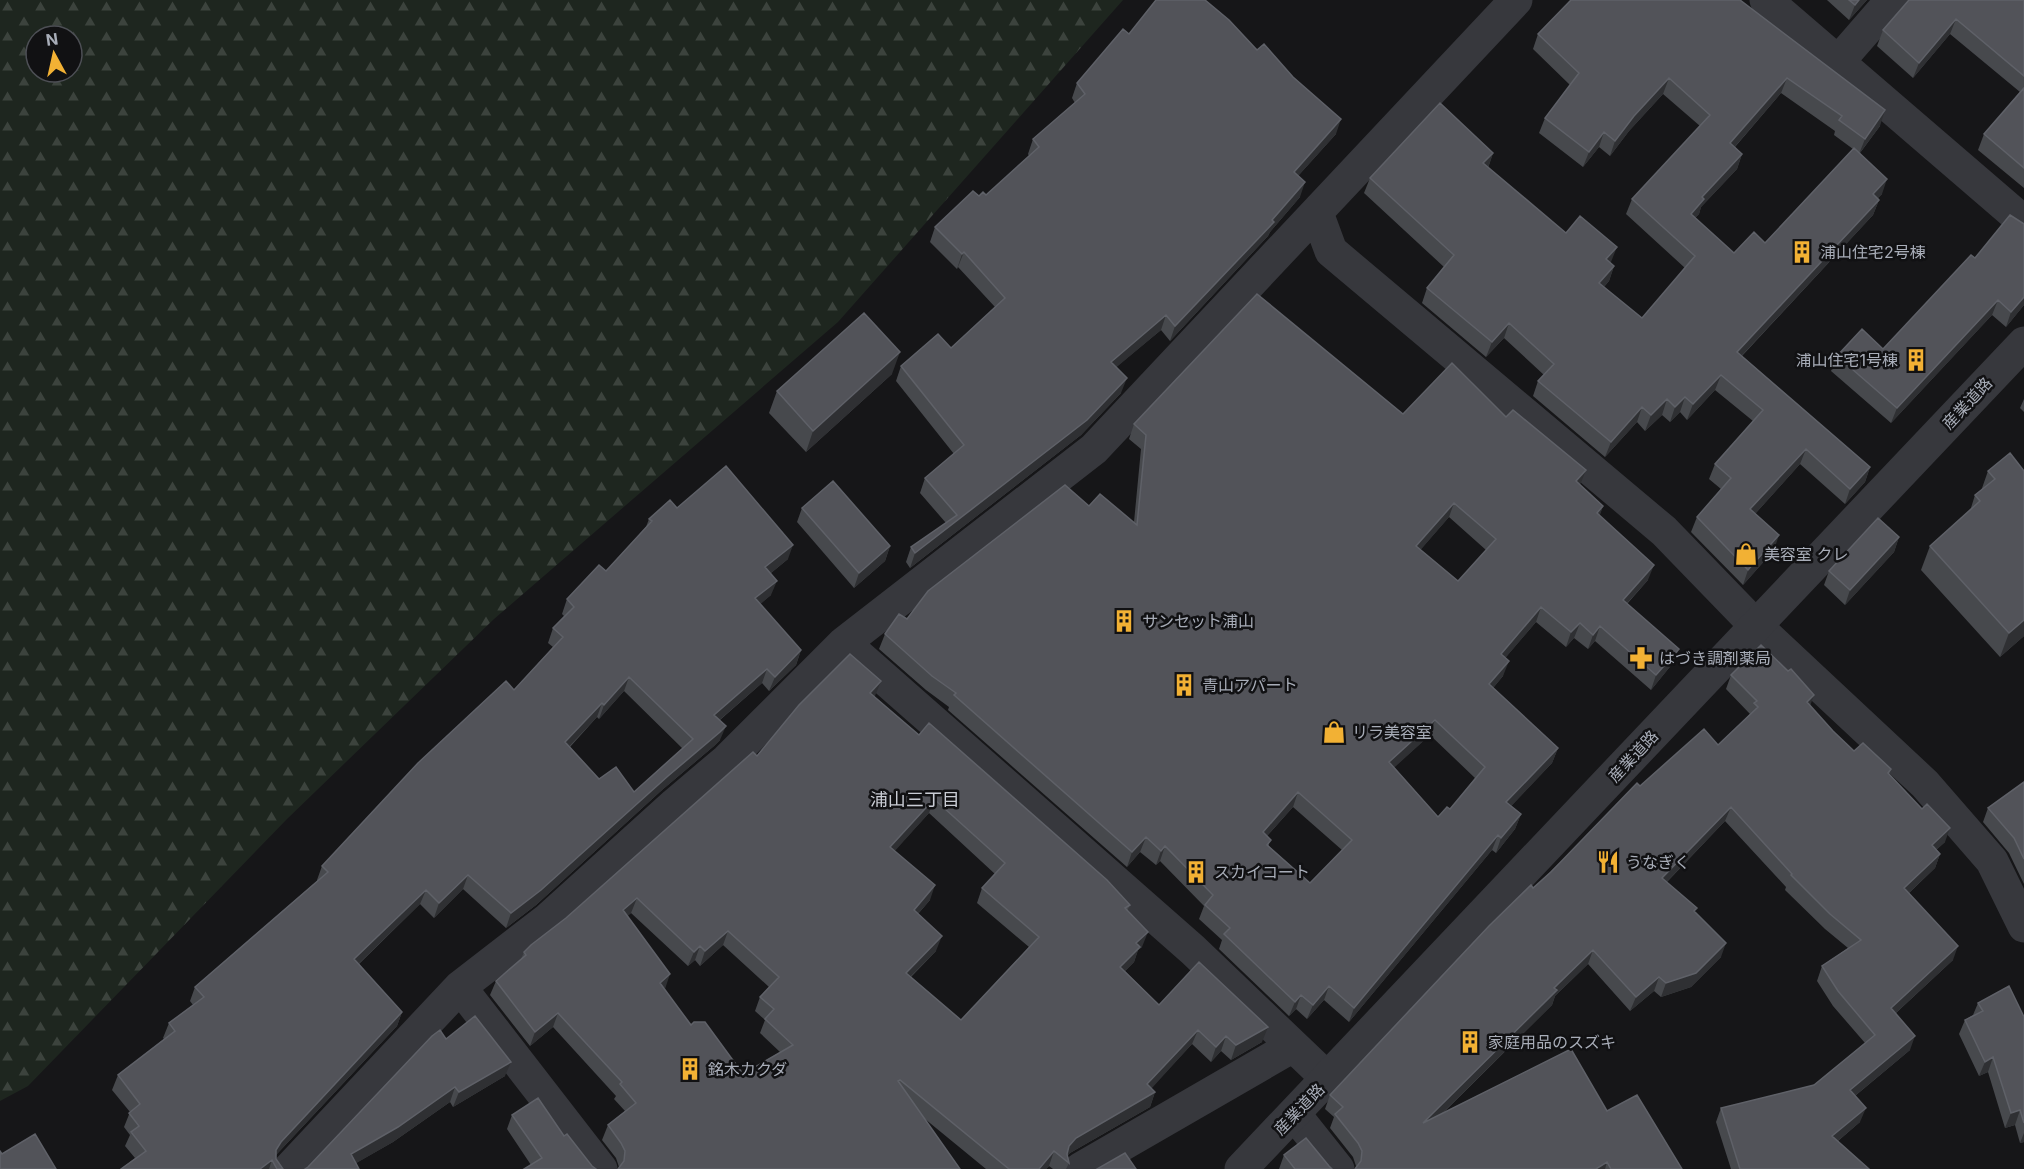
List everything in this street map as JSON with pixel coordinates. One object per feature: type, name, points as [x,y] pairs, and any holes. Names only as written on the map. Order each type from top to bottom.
[{"type":"street","points":[[289,1169],[460,987],[548,918],[727,760],[844,643],[1094,449],[1516,0]]},
{"type":"street","points":[[1766,0],[2024,222]]},
{"type":"street","points":[[1838,62],[1892,0]]},
{"type":"street","points":[[1317,213],[1331,251],[1664,531],[1756,626],[1924,784],[1992,861],[2024,926]]},
{"type":"street","name":"産業道路","points":[[1241,1169],[2024,343]]},
{"type":"street","points":[[844,643],[1193,950],[1328,1079]]},
{"type":"street","points":[[460,987],[601,1169]]},
{"type":"street","points":[[1080,1169],[1293,1046]]},
{"type":"street","points":[[1294,1115],[1338,1169]]},
{"type":"green space","points":[[0,0],[1123,0],[838,322],[494,619],[287,819],[28,1086],[0,1101]]},
{"type":"building","points":[[1156,0],[1205,0],[1229,20],[1257,50],[1264,44],[1293,77],[1341,119],[1294,172],[1305,182],[1272,220],[1274,222],[1175,326],[1166,315],[1111,362],[1127,378],[1087,420],[915,553],[911,547],[957,515],[925,478],[964,445],[901,366],[938,334],[951,348],[1005,298],[964,252],[962,254],[935,227],[973,191],[979,196],[983,192],[986,195],[1039,147],[1033,139],[1085,94],[1077,83],[1123,29],[1129,34]]},
{"type":"building","points":[[1571,0],[1740,0],[1885,110],[1865,139],[1839,120],[1842,116],[1787,78],[1730,143],[1742,154],[1702,197],[1704,199],[1691,214],[1734,253],[1754,232],[1765,243],[1854,148],[1887,179],[1873,194],[1879,200],[1737,352],[1870,467],[1850,489],[1806,449],[1750,509],[1779,535],[1748,570],[1697,517],[1731,478],[1715,464],[1763,410],[1721,375],[1693,404],[1685,397],[1675,407],[1667,399],[1651,415],[1642,407],[1611,442],[1538,381],[1554,364],[1509,323],[1492,342],[1427,288],[1454,255],[1370,178],[1440,103],[1493,153],[1483,163],[1566,233],[1580,216],[1617,247],[1606,259],[1614,266],[1599,283],[1642,318],[1695,256],[1632,199],[1710,115],[1669,78],[1634,116],[1615,141],[1604,132],[1589,152],[1545,118],[1579,73],[1538,34]]},
{"type":"building","points":[[1849,0],[1859,0],[1855,5]]},
{"type":"building","points":[[1909,0],[2024,0],[2024,76],[1956,19],[1919,63],[1883,30]]},
{"type":"building","points":[[2024,88],[2024,168],[1984,134]]},
{"type":"building","points":[[2010,215],[2024,224],[2024,297],[2011,312],[1998,300],[1897,408],[1837,356],[1862,329],[1883,349],[1971,255],[1975,258]]},
{"type":"building","points":[[1257,294],[1403,414],[1452,363],[1506,417],[1513,410],[1586,470],[1576,481],[1603,506],[1597,513],[1654,565],[1623,600],[1679,649],[1656,675],[1600,626],[1593,635],[1580,623],[1571,632],[1541,607],[1501,654],[1509,661],[1489,684],[1558,748],[1506,802],[1521,814],[1501,838],[1498,835],[1354,1008],[1329,986],[1313,1005],[1301,995],[1295,1002],[1224,934],[1230,928],[1205,905],[1213,895],[1165,846],[1161,851],[1146,837],[1132,852],[954,695],[956,693],[932,676],[885,634],[899,614],[907,619],[928,591],[1065,485],[1089,506],[1100,494],[1137,525],[1146,435],[1134,424]],"holes":[[[1454,503],[1496,539],[1458,581],[1416,546]],[[1435,720],[1485,767],[1450,809],[1447,807],[1438,817],[1389,762]],[[1298,792],[1352,840],[1310,883],[1267,845],[1271,840],[1263,832]]]},
{"type":"building","points":[[864,313],[900,352],[813,431],[777,391]]},
{"type":"building","points":[[2010,453],[2024,471],[2024,620],[2009,633],[1930,546],[1980,501],[1975,495],[1995,479],[1988,471]]},
{"type":"building","points":[[726,466],[793,545],[765,567],[777,581],[755,598],[801,650],[775,677],[767,669],[714,715],[726,726],[720,732],[541,890],[511,913],[468,875],[439,903],[426,890],[354,959],[402,1012],[281,1142],[276,1150],[276,1159],[283,1169],[277,1169],[272,1160],[260,1169],[121,1169],[146,1151],[131,1132],[139,1126],[129,1113],[140,1104],[118,1075],[175,1031],[169,1023],[204,997],[195,987],[328,872],[322,866],[418,763],[506,681],[514,690],[563,637],[553,628],[574,607],[567,599],[599,565],[606,571],[652,521],[649,519],[670,500],[677,508]],"holes":[[[629,677],[693,739],[634,792],[616,767],[599,779],[565,742],[602,703],[604,705]]]},
{"type":"building","points":[[833,481],[890,546],[859,573],[802,508]]},
{"type":"building","points":[[1878,518],[1899,537],[1850,590],[1829,571]]},
{"type":"building","points":[[1761,645],[1788,671],[1791,669],[1814,695],[1807,702],[1833,731],[1854,751],[1863,743],[1891,769],[1888,773],[1922,809],[1927,804],[1950,828],[1932,845],[1940,854],[1904,888],[1958,946],[1891,1008],[1915,1036],[1850,1090],[1866,1108],[1832,1136],[1869,1169],[1740,1169],[1721,1108],[1814,1085],[1875,1035],[1838,991],[1822,966],[1861,940],[1830,914],[1791,875],[1731,807],[1662,878],[1697,908],[1694,911],[1726,943],[1696,973],[1666,983],[1659,977],[1636,997],[1593,950],[1554,988],[1557,990],[1423,1123],[1571,1049],[1607,1111],[1637,1095],[1682,1169],[1611,1169],[1607,1162],[1596,1169],[1355,1169],[1361,1161],[1362,1151],[1335,1114],[1343,1107],[1330,1095],[1489,926],[1531,885],[1533,888],[1551,872],[1637,783],[1640,786],[1704,729],[1718,745],[1758,707],[1754,703],[1757,701],[1731,675]]},
{"type":"building","points":[[850,654],[881,681],[870,693],[919,735],[929,723],[1107,880],[1130,905],[1125,908],[1148,932],[1136,943],[1140,947],[1120,967],[1159,1005],[1199,962],[1268,1027],[1236,1045],[1226,1036],[1216,1047],[1198,1030],[1147,1084],[1155,1092],[1076,1138],[1069,1146],[1067,1154],[1069,1163],[1054,1151],[1039,1169],[1009,1169],[900,1080],[898,1081],[960,1169],[618,1169],[624,1161],[625,1151],[608,1125],[636,1103],[620,1084],[622,1082],[558,1013],[535,1032],[496,981],[526,955],[524,952],[531,945],[566,918],[753,752],[757,756],[799,705]],"holes":[[[934,799],[1005,863],[982,888],[1039,937],[961,1020],[906,973],[942,936],[914,910],[935,885],[890,847]],[[637,898],[694,952],[700,946],[705,951],[728,931],[779,977],[760,997],[774,1009],[765,1019],[793,1045],[743,1074],[705,1022],[694,1022],[691,1025],[660,983],[670,974],[623,910]]]},
{"type":"building","points":[[2024,782],[2024,859],[2014,838],[1988,808]]},
{"type":"building","points":[[2009,986],[2024,1017],[2024,1123],[2020,1110],[2011,1113],[1993,1057],[1985,1062],[1965,1020],[1983,1011],[1978,1003]]},
{"type":"building","points":[[475,1016],[511,1062],[459,1092],[455,1087],[398,1127],[351,1154],[359,1169],[305,1169],[432,1036],[440,1030],[446,1039]]},
{"type":"building","points":[[538,1098],[564,1136],[567,1134],[596,1169],[524,1169],[542,1158],[512,1115]]},
{"type":"building","points":[[35,1134],[56,1169],[0,1169],[0,1151],[2,1154]]},
{"type":"building","points":[[1306,1138],[1332,1169],[1295,1169],[1284,1155]]},
{"type":"building","points":[[1125,1153],[1136,1169],[1097,1169]]},
{"type":"place","name":"浦山住宅2号棟","points":[[1802,252]]},
{"type":"place","name":"浦山住宅1号棟","points":[[1916,360]]},
{"type":"place","name":"美容室 クレ","points":[[1746,554]]},
{"type":"place","name":"サンセット浦山","points":[[1124,621]]},
{"type":"place","name":"はづき調剤薬局","points":[[1641,658]]},
{"type":"place","name":"青山アパート","points":[[1184,685]]},
{"type":"place","name":"リラ美容室","points":[[1334,732]]},
{"type":"place","name":"うなぎく","points":[[1608,862]]},
{"type":"place","name":"スカイコート","points":[[1196,872]]},
{"type":"place","name":"家庭用品のスズキ","points":[[1470,1042]]},
{"type":"place","name":"銘木カクダ","points":[[690,1069]]},
{"type":"district","name":"浦山三丁目","points":[[915,800]]}]
